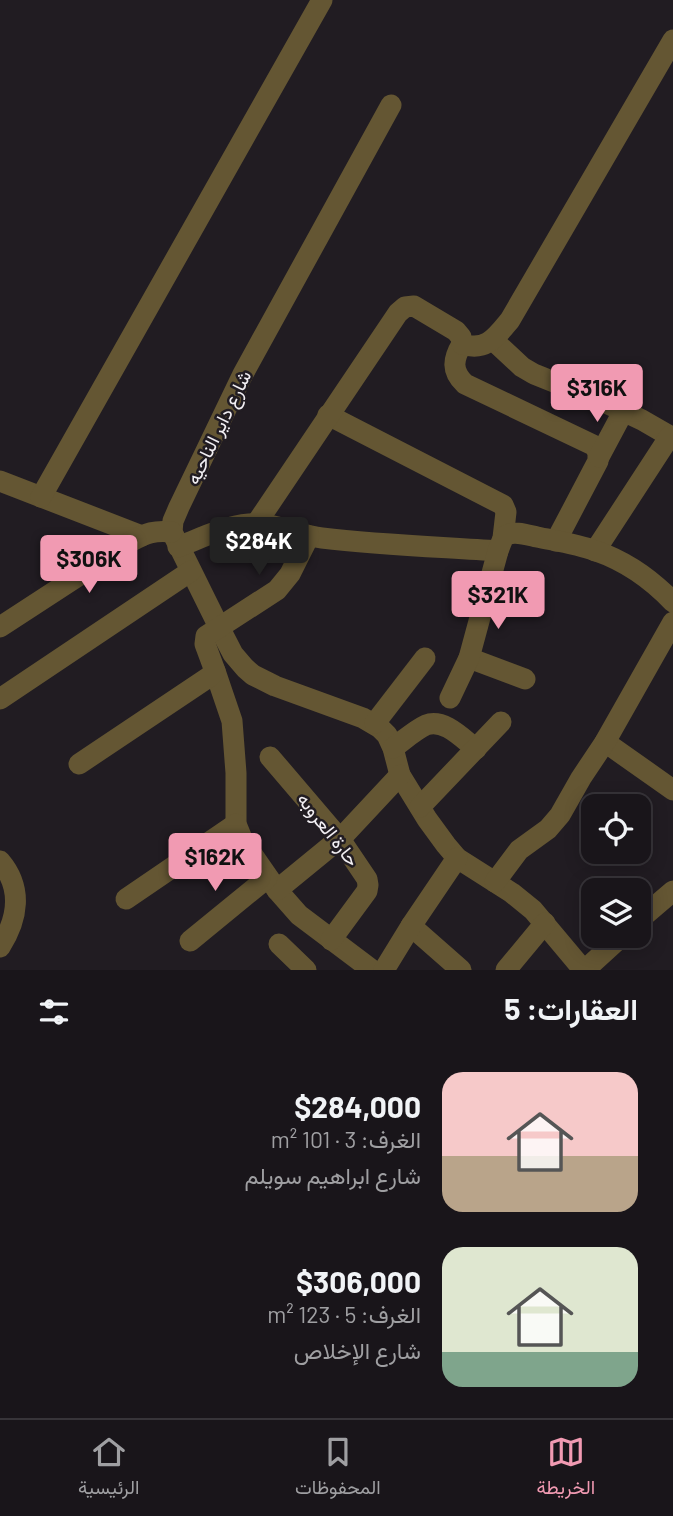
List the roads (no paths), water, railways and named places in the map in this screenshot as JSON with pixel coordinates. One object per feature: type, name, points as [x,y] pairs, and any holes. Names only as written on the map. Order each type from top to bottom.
[{"type":"street","points":[[41,497],[322,0]]},
{"type":"street","points":[[462,344],[478,347],[492,340],[510,320],[673,40]]},
{"type":"street","name":"شارع داير الناحيه","points":[[175,539],[173,521],[243,374],[391,104]]},
{"type":"street","points":[[256,524],[380,337],[405,307],[414,306],[456,331],[461,337],[462,344],[454,370],[465,384],[595,446],[599,457]]},
{"type":"street","points":[[492,340],[522,367],[642,420],[672,437],[596,551]]},
{"type":"street","points":[[555,541],[624,412]]},
{"type":"street","points":[[328,415],[503,505],[506,513],[500,545],[469,658],[450,698]]},
{"type":"street","points":[[0,481],[142,536]]},
{"type":"street","points":[[0,627],[114,552],[157,531],[175,539],[246,524],[267,524],[309,536],[500,545]]},
{"type":"street","points":[[500,545],[507,534],[513,533],[596,551],[649,580],[673,602]]},
{"type":"street","points":[[309,536],[290,574],[277,590],[219,627],[205,639],[205,644],[232,721],[236,824],[249,852],[299,915],[372,970]]},
{"type":"street","points":[[175,539],[233,654],[253,674],[275,686],[375,723],[387,735],[400,775],[437,834],[457,858],[528,905],[584,968],[609,948]]},
{"type":"street","points":[[0,699],[191,571]]},
{"type":"street","points":[[495,882],[519,850],[548,829],[560,815],[580,778],[665,656],[673,622]]},
{"type":"street","points":[[375,723],[425,658]]},
{"type":"street","points":[[469,658],[524,679]]},
{"type":"street","points":[[79,764],[215,671]]},
{"type":"street","points":[[420,807],[501,722]]},
{"type":"street","points":[[393,748],[427,725],[435,724],[443,726],[476,749]]},
{"type":"street","points":[[606,742],[673,790]]},
{"type":"street","name":"حارة العروبه","points":[[270,757],[340,839],[367,879],[368,885],[363,897],[331,940]]},
{"type":"street","points":[[190,941],[340,839],[400,775]]},
{"type":"street","points":[[126,899],[236,824]]},
{"type":"street","points":[[384,970],[457,858]]},
{"type":"street","points":[[0,861],[11,877],[16,891],[12,925],[0,947]]},
{"type":"street","points":[[651,911],[670,896]]},
{"type":"street","points":[[506,970],[545,923]]},
{"type":"street","points":[[411,926],[461,970]]},
{"type":"street","points":[[279,944],[306,970]]}]
